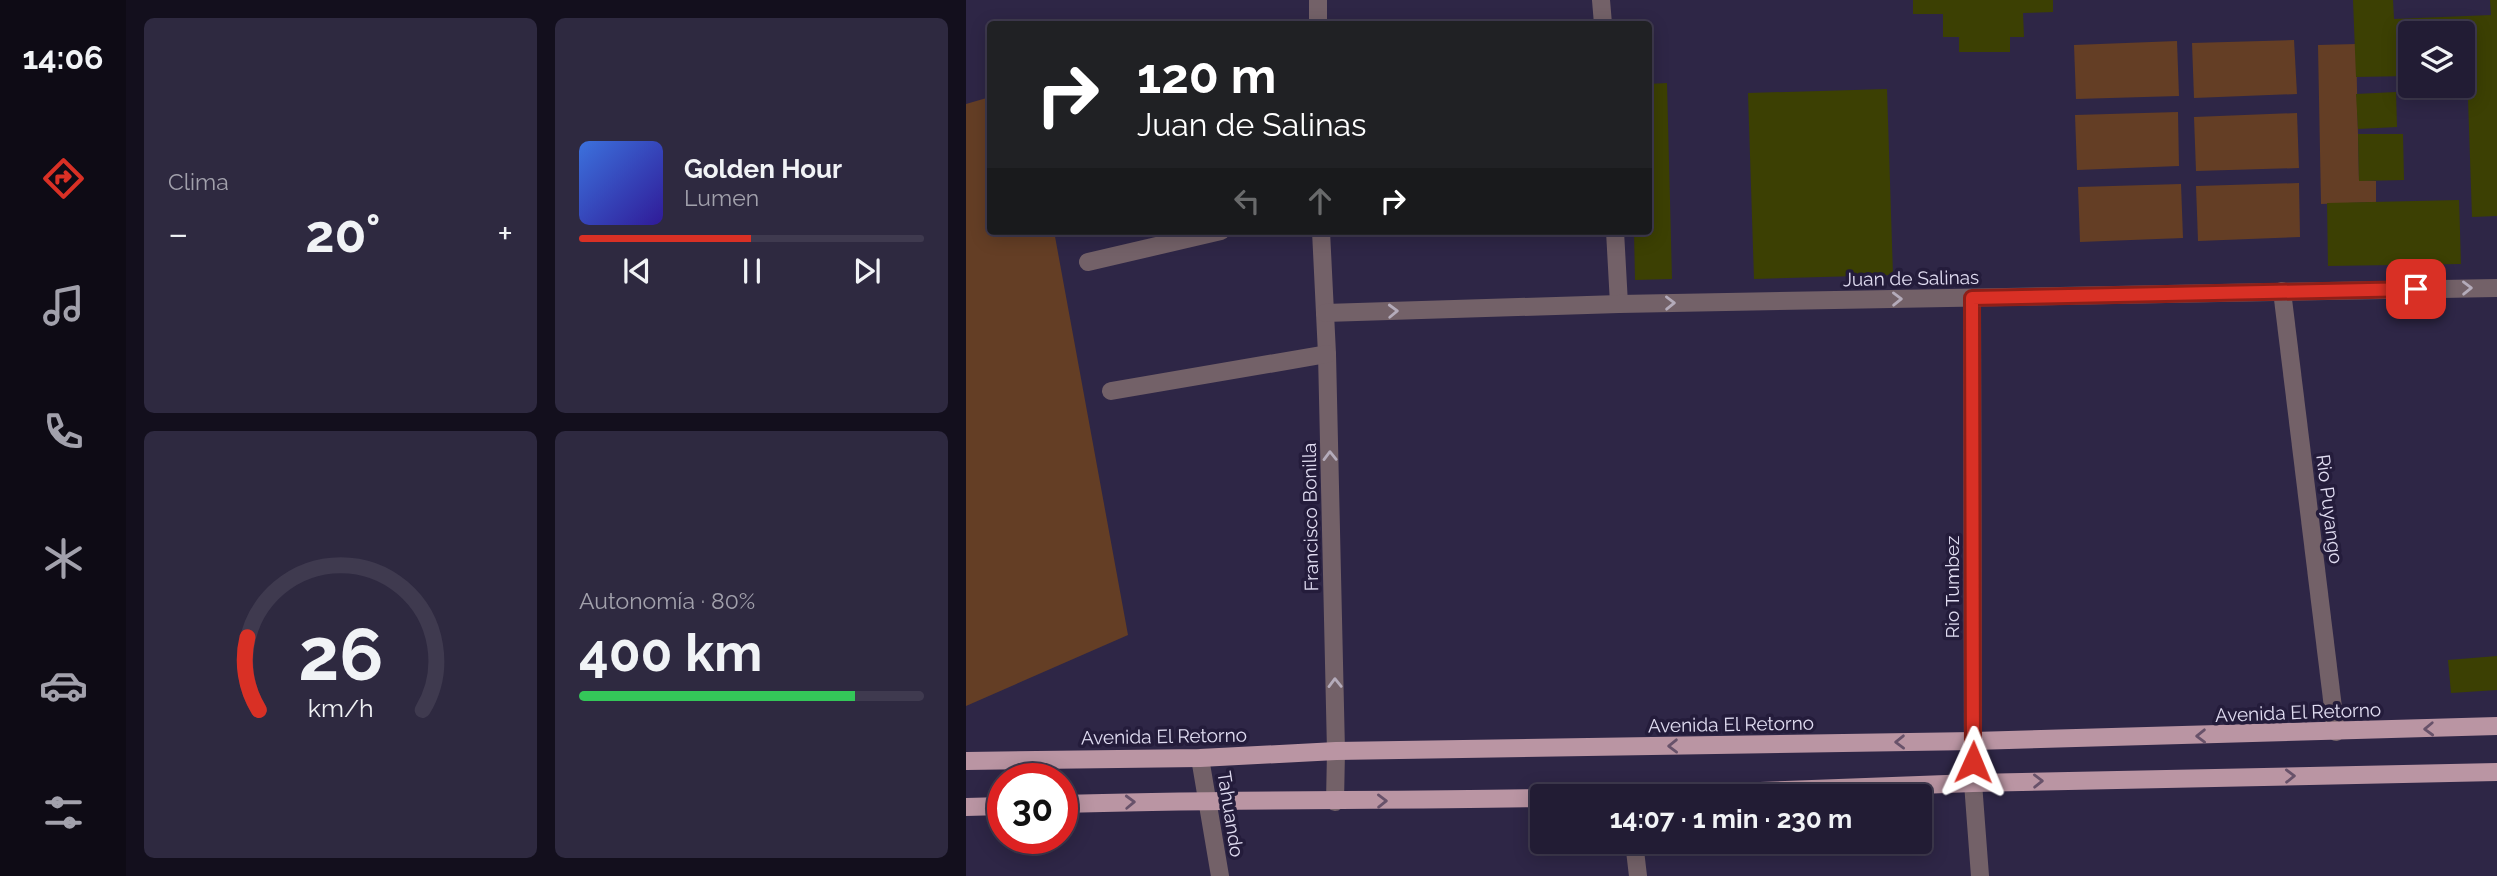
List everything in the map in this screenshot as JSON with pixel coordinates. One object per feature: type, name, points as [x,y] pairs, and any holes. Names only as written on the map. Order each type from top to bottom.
[{"type":"main road","name":"Avenida El Retorno","points":[[966,761],[1200,758],[1336,751],[1974,741],[2497,726]]},
{"type":"main road","points":[[1932,785],[2497,772]]},
{"type":"main road","points":[[1078,803],[1206,799],[1335,802],[1530,798]]},
{"type":"main road","points":[[966,807],[987,806]]},
{"type":"street","points":[[1318,0],[1318,21]]},
{"type":"street","points":[[1601,0],[1603,21]]},
{"type":"street","points":[[1088,262],[1204,235]]},
{"type":"street","name":"Francisco Bonilla","points":[[1321,235],[1327,354],[1335,802]]},
{"type":"street","points":[[1615,235],[1619,304]]},
{"type":"street","name":"Juan de Salinas","points":[[1325,313],[1619,304],[2497,288]]},
{"type":"street","name":"Rio Puyango","points":[[2282,290],[2336,732]]},
{"type":"street","name":"Rio Tumbez","points":[[1972,298],[1973,783],[1980,876]]},
{"type":"street","points":[[1111,391],[1327,354]]},
{"type":"street","name":"Tahuando","points":[[1200,758],[1220,876]]},
{"type":"street","points":[[1635,854],[1638,876]]},
{"type":"shaded area","points":[[2294,40],[2297,94],[2194,98],[2192,43]]},
{"type":"shaded area","points":[[2177,41],[2179,96],[2076,99],[2074,45]]},
{"type":"shaded area","points":[[2356,44],[2359,180],[2376,181],[2376,202],[2321,204],[2318,45]]},
{"type":"shaded area","points":[[987,98],[987,235],[1055,235],[1128,635],[966,706],[966,104]]},
{"type":"shaded area","points":[[2178,112],[2179,166],[2077,170],[2075,115]]},
{"type":"shaded area","points":[[2297,113],[2299,168],[2196,171],[2194,117]]},
{"type":"shaded area","points":[[2299,183],[2300,237],[2198,241],[2196,186]]},
{"type":"shaded area","points":[[2181,184],[2183,238],[2080,242],[2078,187]]},
{"type":"building","points":[[1913,0],[2053,0],[2053,12],[2023,13],[2024,37],[2010,37],[2010,52],[1959,52],[1959,37],[1943,37],[1943,14],[1913,14]]},
{"type":"building","points":[[2353,0],[2393,0],[2394,19],[2491,15],[2490,0],[2497,0],[2497,216],[2472,217],[2468,98],[2475,98],[2475,21],[2398,21],[2398,76],[2356,77]]},
{"type":"building","points":[[1667,83],[1672,279],[1635,280],[1634,235],[1652,235],[1652,84]]},
{"type":"building","points":[[1887,89],[1893,275],[1754,279],[1748,93]]},
{"type":"building","points":[[2396,92],[2397,127],[2358,129],[2356,94]]},
{"type":"building","points":[[2358,134],[2403,134],[2404,180],[2359,181]]},
{"type":"building","points":[[2459,200],[2461,264],[2328,266],[2327,203]]},
{"type":"building","points":[[2497,656],[2497,690],[2451,693],[2448,660]]},
{"type":"route","points":[[1973,762],[1972,298],[2416,289]]}]
